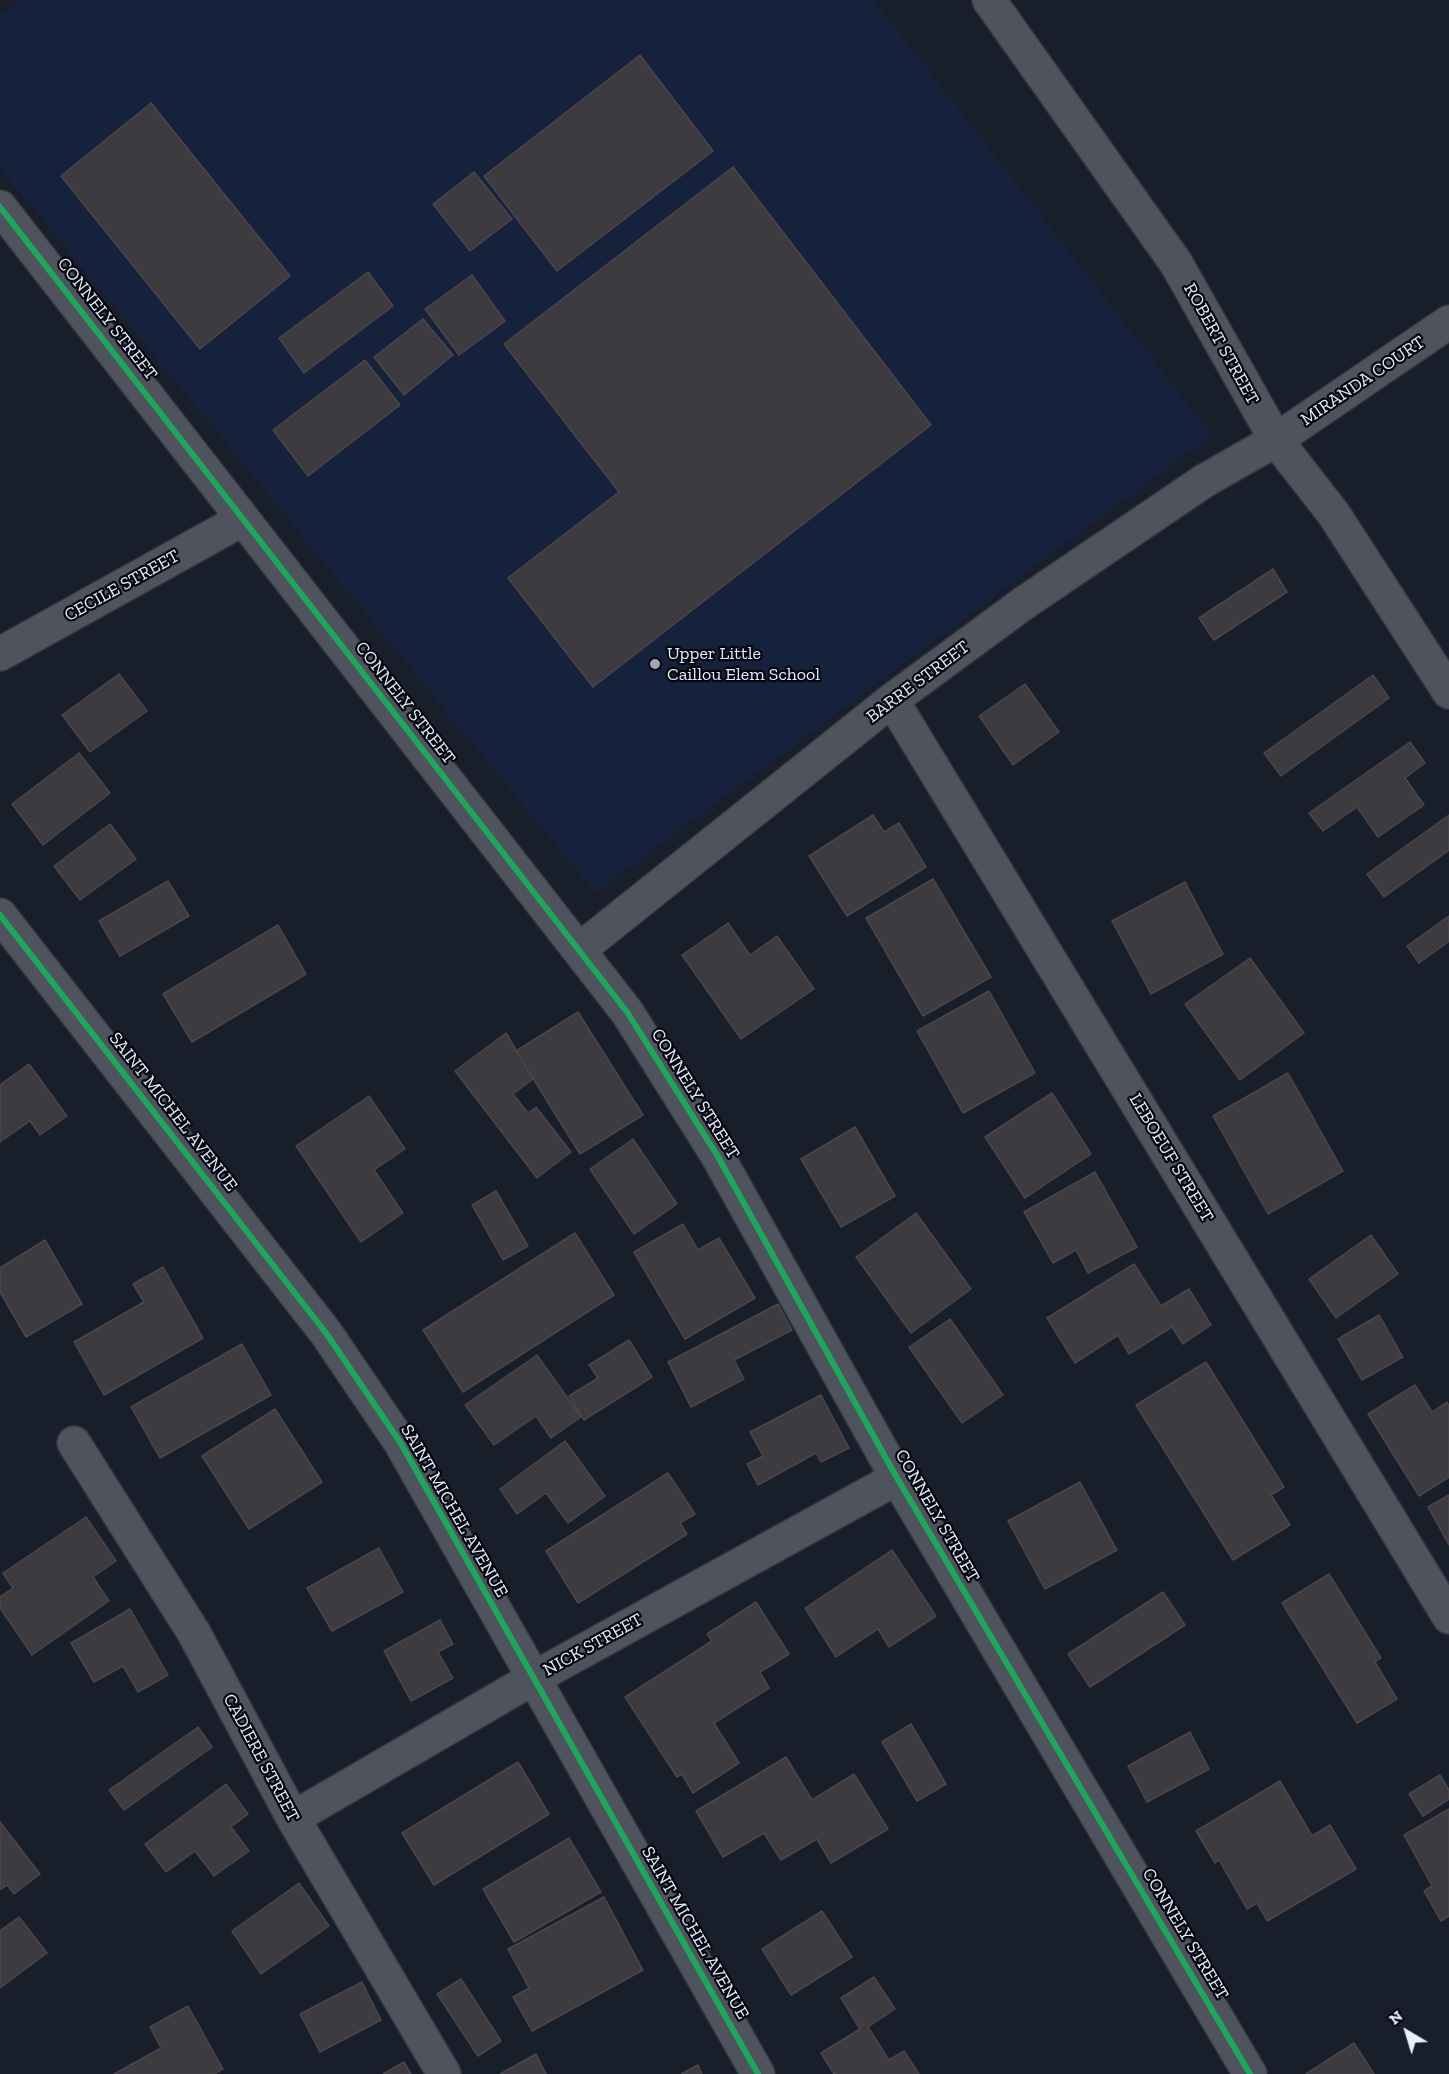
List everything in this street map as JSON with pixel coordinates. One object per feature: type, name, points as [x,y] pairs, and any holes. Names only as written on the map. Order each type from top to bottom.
[{"type":"street","name":"ROBERT STREET","points":[[989,0],[1176,263],[1276,440],[1333,513],[1449,692]]},
{"type":"street","name":"CONNELY STREET","points":[[0,207],[627,1012],[717,1155],[897,1478],[1250,2074]]},
{"type":"street","name":"MIRANDA COURT","points":[[1276,440],[1449,322]]},
{"type":"street","name":"BARRE STREET","points":[[579,950],[892,700],[1023,603],[1204,481],[1276,440]]},
{"type":"street","name":"CECILE STREET","points":[[0,654],[243,519]]},
{"type":"street","name":"LEBOEUF STREET","points":[[892,700],[1449,1617]]},
{"type":"street","name":"SAINT MICHEL AVENUE","points":[[0,915],[326,1333],[400,1442],[532,1679],[758,2074]]},
{"type":"street","name":"CADIERE STREET","points":[[74,1443],[194,1633],[293,1818],[444,2074]]},
{"type":"street","name":"NICK STREET","points":[[293,1818],[532,1679],[897,1478]]},
{"type":"shaded area","name":"Upper Little Caillou Elem School","points":[[19,0],[874,0],[1212,435],[595,893],[0,168],[0,14]]},
{"type":"building","points":[[640,55],[713,151],[557,271],[484,176]]},
{"type":"building","points":[[151,103],[290,276],[200,349],[61,176]]},
{"type":"building","points":[[733,167],[931,425],[593,687],[508,578],[619,492],[504,344]]},
{"type":"building","points":[[474,172],[512,219],[470,251],[433,204]]},
{"type":"building","points":[[368,272],[393,306],[304,373],[279,338]]},
{"type":"building","points":[[472,275],[505,321],[459,355],[425,309]]},
{"type":"building","points":[[423,319],[453,355],[404,395],[374,357]]},
{"type":"building","points":[[365,360],[400,405],[308,476],[273,430]]},
{"type":"building","points":[[1273,569],[1287,592],[1214,640],[1199,618]]},
{"type":"building","points":[[119,674],[147,711],[90,752],[62,715]]},
{"type":"building","points":[[1373,675],[1389,698],[1281,776],[1264,753]]},
{"type":"building","points":[[1025,684],[1059,732],[1013,765],[979,716]]},
{"type":"building","points":[[1410,742],[1425,763],[1405,778],[1424,805],[1378,837],[1357,807],[1323,831],[1309,813]]},
{"type":"building","points":[[79,753],[110,793],[43,845],[12,804]]},
{"type":"building","points":[[873,815],[884,832],[899,823],[926,867],[847,916],[809,856]]},
{"type":"building","points":[[1449,815],[1449,850],[1384,897],[1367,874]]},
{"type":"building","points":[[110,824],[136,859],[80,900],[54,866]]},
{"type":"building","points":[[933,879],[991,977],[923,1016],[866,918]]},
{"type":"building","points":[[168,881],[189,916],[120,956],[99,921]]},
{"type":"building","points":[[1185,882],[1223,954],[1151,994],[1112,921]]},
{"type":"building","points":[[1449,916],[1449,941],[1419,963],[1407,946]]},
{"type":"building","points":[[728,923],[750,955],[777,936],[814,989],[741,1039],[682,955]]},
{"type":"building","points":[[278,925],[306,974],[192,1042],[163,994]]},
{"type":"building","points":[[1250,958],[1304,1033],[1240,1080],[1185,1004]]},
{"type":"building","points":[[989,991],[1035,1073],[963,1113],[917,1031]]},
{"type":"building","points":[[578,1012],[643,1115],[580,1154],[516,1051]]},
{"type":"building","points":[[506,1033],[533,1079],[513,1094],[528,1113],[536,1107],[571,1152],[537,1178],[455,1071]]},
{"type":"building","points":[[29,1064],[67,1116],[40,1135],[30,1121],[0,1142],[0,1085]]},
{"type":"building","points":[[1288,1073],[1343,1171],[1268,1214],[1213,1116]]},
{"type":"building","points":[[1052,1093],[1091,1154],[1025,1198],[985,1137]]},
{"type":"building","points":[[369,1096],[405,1149],[374,1170],[403,1213],[361,1242],[296,1146]]},
{"type":"building","points":[[855,1127],[895,1196],[841,1227],[801,1159]]},
{"type":"building","points":[[633,1139],[677,1204],[634,1234],[590,1169]]},
{"type":"building","points":[[1095,1172],[1137,1247],[1088,1273],[1076,1250],[1053,1263],[1024,1212]]},
{"type":"building","points":[[496,1191],[528,1246],[503,1260],[472,1205]]},
{"type":"building","points":[[916,1213],[971,1289],[911,1333],[856,1257]]},
{"type":"building","points":[[683,1224],[698,1250],[719,1238],[755,1298],[685,1339],[634,1252]]},
{"type":"building","points":[[575,1233],[614,1295],[463,1392],[423,1330]]},
{"type":"building","points":[[1371,1235],[1398,1274],[1336,1318],[1309,1279]]},
{"type":"building","points":[[45,1240],[82,1304],[26,1337],[0,1292],[0,1268]]},
{"type":"building","points":[[1134,1264],[1161,1306],[1189,1289],[1211,1325],[1183,1344],[1172,1327],[1129,1354],[1118,1335],[1075,1363],[1047,1318]]},
{"type":"building","points":[[163,1267],[203,1338],[104,1395],[74,1342],[144,1302],[133,1284]]},
{"type":"building","points":[[778,1304],[792,1330],[734,1360],[744,1379],[691,1407],[668,1362]]},
{"type":"building","points":[[1379,1315],[1403,1357],[1362,1380],[1338,1339]]},
{"type":"building","points":[[950,1319],[1003,1395],[962,1423],[909,1347]]},
{"type":"building","points":[[629,1340],[652,1377],[584,1420],[569,1396],[598,1378],[589,1365]]},
{"type":"building","points":[[242,1344],[271,1395],[160,1458],[131,1407]]},
{"type":"building","points":[[537,1355],[581,1417],[551,1438],[536,1416],[494,1445],[465,1405]]},
{"type":"building","points":[[1206,1362],[1284,1487],[1271,1495],[1290,1525],[1233,1560],[1136,1405]]},
{"type":"building","points":[[1415,1385],[1432,1412],[1447,1402],[1449,1406],[1449,1477],[1419,1496],[1368,1414]]},
{"type":"building","points":[[821,1395],[849,1448],[821,1462],[816,1453],[758,1485],[747,1464],[763,1456],[750,1432]]},
{"type":"building","points":[[275,1409],[322,1482],[249,1529],[202,1456]]},
{"type":"building","points":[[565,1441],[605,1496],[568,1523],[546,1493],[517,1514],[500,1489]]},
{"type":"building","points":[[668,1473],[695,1514],[680,1523],[687,1534],[578,1603],[546,1551]]},
{"type":"building","points":[[1080,1482],[1117,1550],[1045,1589],[1008,1521]]},
{"type":"building","points":[[1449,1495],[1449,1545],[1428,1507]]},
{"type":"building","points":[[86,1517],[116,1561],[93,1577],[109,1601],[32,1655],[0,1608],[0,1597],[13,1588],[3,1573]]},
{"type":"building","points":[[379,1548],[403,1592],[332,1631],[307,1588]]},
{"type":"building","points":[[892,1550],[936,1616],[889,1647],[878,1629],[836,1657],[805,1608]]},
{"type":"building","points":[[1329,1574],[1381,1658],[1375,1662],[1397,1699],[1357,1723],[1282,1603]]},
{"type":"building","points":[[1163,1592],[1185,1625],[1090,1687],[1068,1654]]},
{"type":"building","points":[[756,1602],[789,1654],[760,1672],[769,1688],[714,1723],[739,1763],[693,1793],[682,1774],[677,1777],[625,1697],[712,1641],[707,1634]]},
{"type":"building","points":[[130,1609],[168,1675],[138,1692],[123,1666],[94,1682],[71,1643]]},
{"type":"building","points":[[440,1620],[453,1644],[438,1652],[453,1678],[411,1701],[384,1651]]},
{"type":"building","points":[[911,1724],[946,1784],[917,1801],[882,1742]]},
{"type":"building","points":[[198,1727],[212,1747],[124,1810],[109,1790]]},
{"type":"building","points":[[1190,1732],[1209,1769],[1147,1802],[1128,1766]]},
{"type":"building","points":[[786,1757],[812,1800],[854,1774],[888,1829],[831,1863],[817,1839],[781,1860],[764,1833],[723,1857],[696,1811]]},
{"type":"building","points":[[518,1762],[549,1814],[434,1885],[402,1833]]},
{"type":"building","points":[[1440,1775],[1449,1790],[1449,1799],[1423,1816],[1409,1794]]},
{"type":"building","points":[[1280,1781],[1312,1836],[1330,1825],[1356,1869],[1267,1921],[1257,1903],[1247,1909],[1219,1860],[1215,1863],[1196,1831]]},
{"type":"building","points":[[226,1784],[248,1814],[231,1827],[249,1851],[214,1876],[195,1851],[166,1872],[145,1844]]},
{"type":"building","points":[[1449,1809],[1449,1916],[1441,1921],[1424,1891],[1432,1886],[1404,1835]]},
{"type":"building","points":[[0,1822],[40,1874],[14,1894],[7,1885],[0,1890]]},
{"type":"building","points":[[569,1838],[601,1892],[514,1942],[483,1889]]},
{"type":"building","points":[[299,1883],[329,1926],[261,1974],[232,1931]]},
{"type":"building","points":[[604,1897],[643,1970],[532,2031],[513,1997],[529,1988],[508,1949]]},
{"type":"building","points":[[822,1911],[852,1957],[791,1995],[762,1949]]},
{"type":"building","points":[[19,1917],[47,1953],[0,1988],[0,1931]]},
{"type":"building","points":[[874,1977],[895,2009],[868,2027],[889,2060],[904,2051],[919,2074],[834,2074],[821,2053],[860,2029],[841,1998]]},
{"type":"building","points":[[461,1979],[501,2041],[478,2056],[437,1994]]},
{"type":"building","points":[[362,1982],[381,2020],[320,2052],[300,2014]]},
{"type":"building","points":[[188,2006],[223,2069],[214,2074],[114,2074],[161,2048],[150,2027]]},
{"type":"building","points":[[1354,2043],[1374,2074],[1306,2074]]},
{"type":"building","points":[[536,2054],[546,2074],[500,2074]]},
{"type":"building","points":[[404,2062],[411,2074],[383,2074]]},
{"type":"building","points":[[698,2065],[702,2074],[681,2074]]},
{"type":"cycle path","points":[[0,207],[627,1012],[717,1155],[897,1478],[1250,2074]]},
{"type":"cycle path","points":[[0,915],[326,1333],[400,1442],[758,2074]]},
{"type":"place","name":"Upper Little Caillou Elem School","points":[[655,664]]}]
